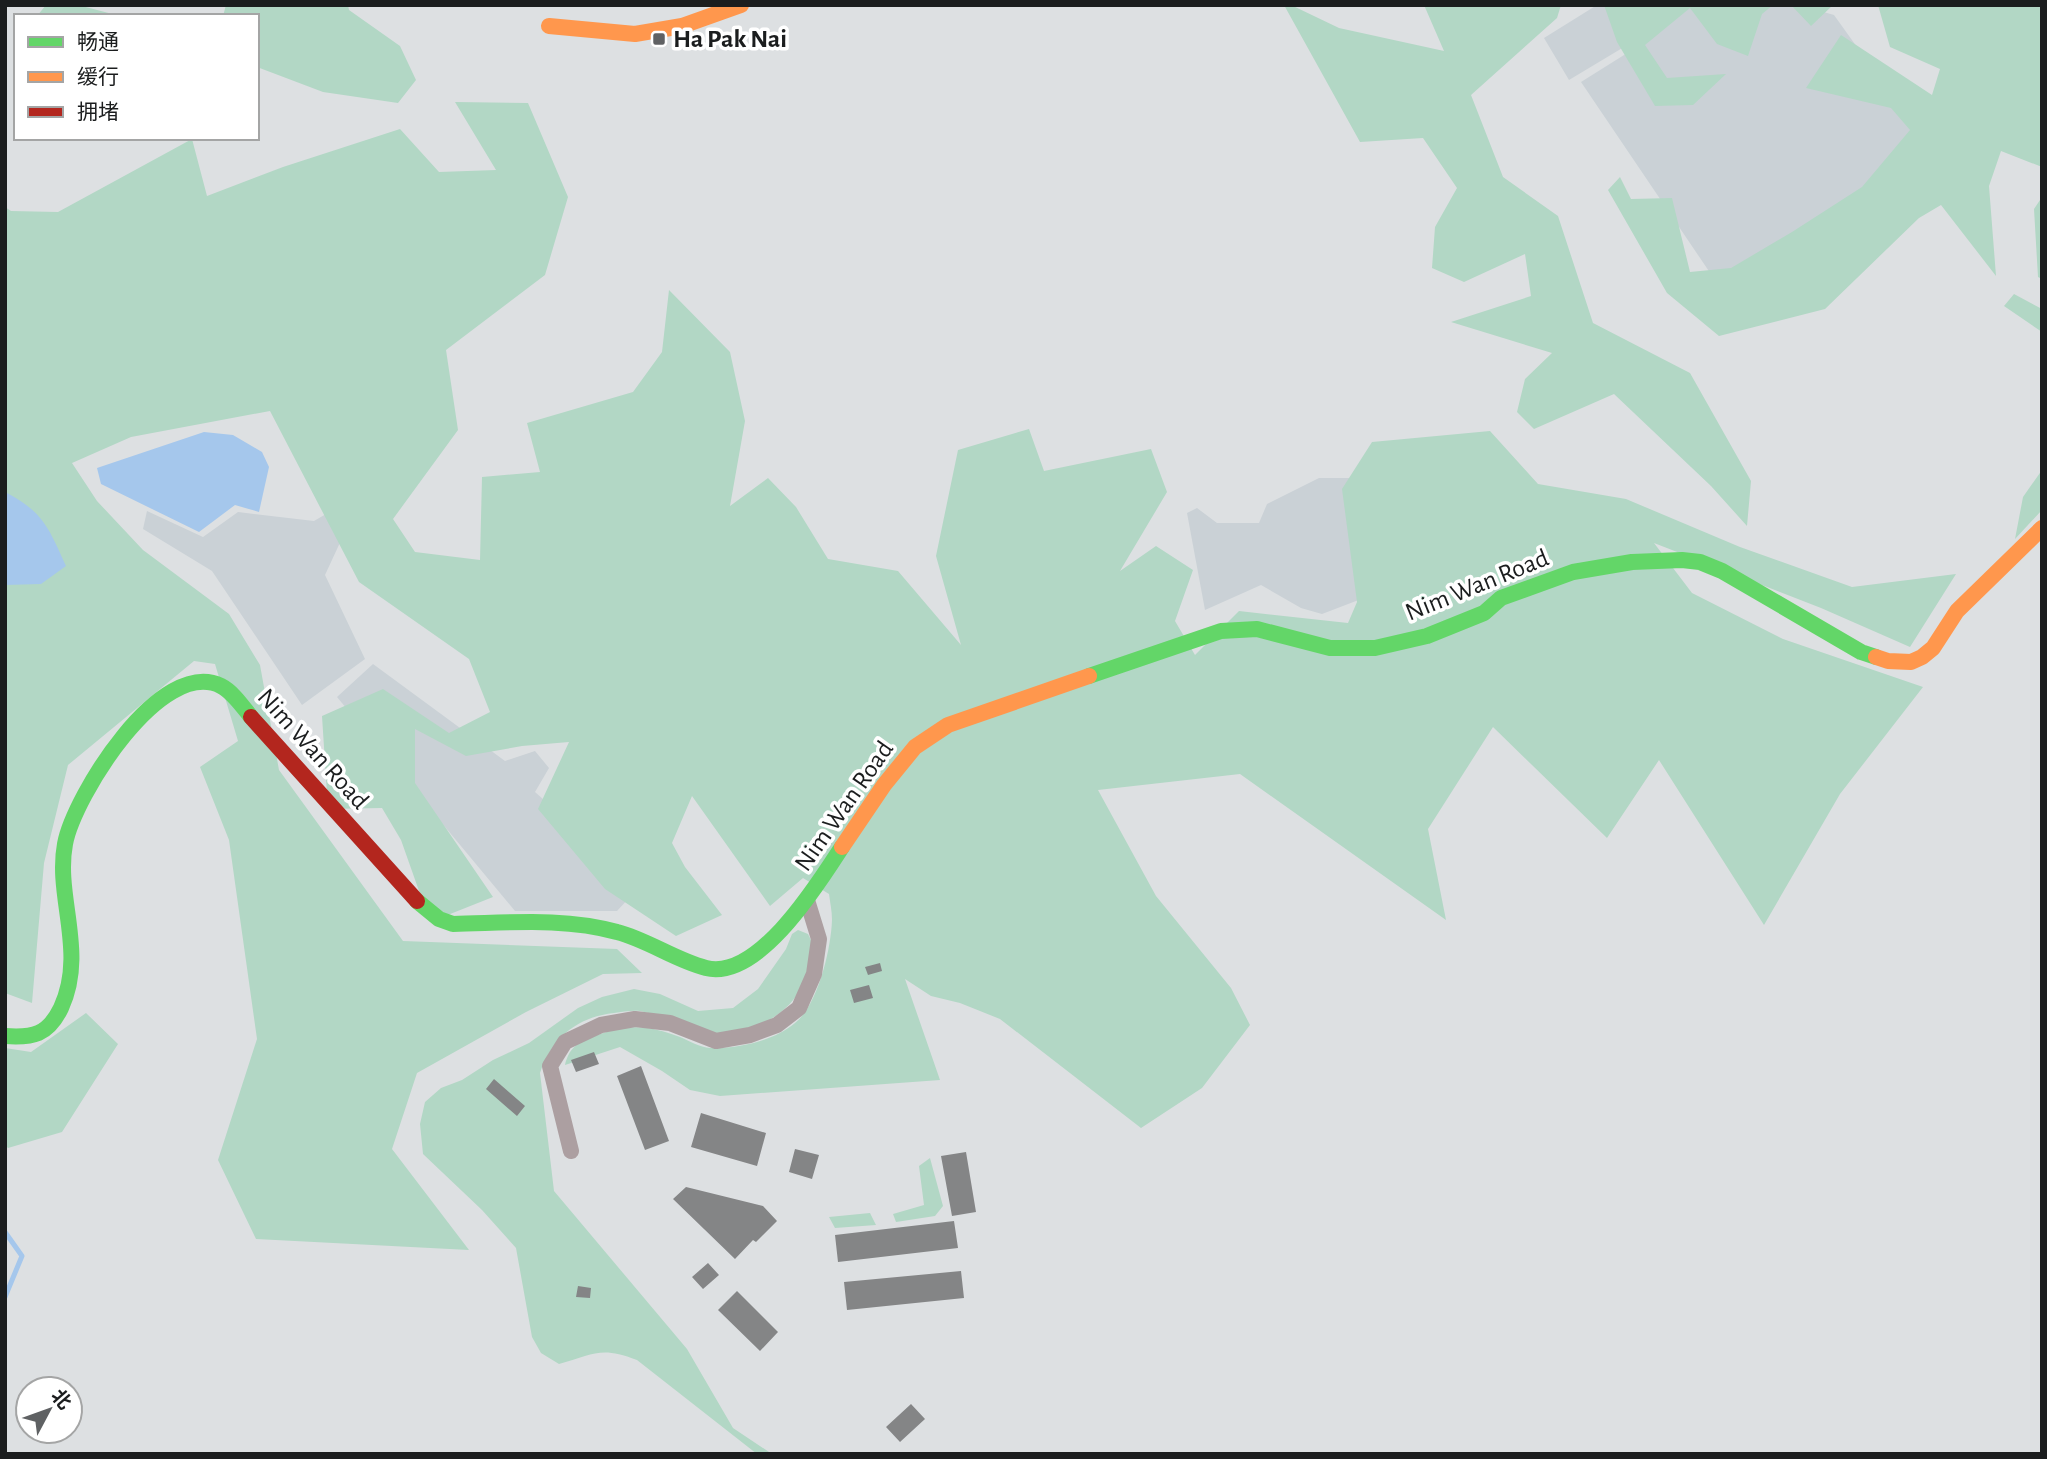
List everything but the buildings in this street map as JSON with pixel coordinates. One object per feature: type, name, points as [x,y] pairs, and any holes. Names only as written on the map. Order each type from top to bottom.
[{"type":"street","points":[[549,26],[635,34],[682,26],[741,5]]},
{"type":"street","name":"Nim Wan Road","points":[[5,1036],[20,1040],[33,1038],[45,1032],[59,1013],[70,966],[71,931],[64,870],[66,837],[103,763],[135,722],[167,695],[191,684],[219,685],[231,694],[422,907],[439,919],[453,924],[574,922],[619,932],[708,969],[737,966],[761,951],[807,900],[884,785],[915,747],[948,725],[1221,631],[1257,629],[1330,648],[1375,648],[1427,636],[1484,613],[1501,598],[1573,572],[1632,562],[1682,560],[1700,562],[1722,571],[1861,652],[1888,661],[1911,662],[1933,648],[1957,611],[2042,528]]},
{"type":"street","points":[[571,1151],[550,1066],[565,1042],[601,1025],[635,1018],[670,1023],[716,1041],[750,1035],[777,1025],[799,1008],[814,974],[819,939],[807,900]]},
{"type":"shaded area","points":[[1597,5],[1609,5],[1629,44],[1569,80],[1544,38]]},
{"type":"shaded area","points":[[1683,5],[1799,5],[1834,15],[1920,135],[1875,192],[1721,289],[1581,82],[1632,50]]},
{"type":"shaded area","points":[[1319,478],[1357,478],[1369,596],[1322,614],[1301,608],[1261,585],[1205,610],[1187,513],[1197,508],[1217,523],[1259,523],[1267,504]]},
{"type":"shaded area","points":[[338,507],[350,521],[325,575],[365,659],[302,705],[212,571],[143,529],[147,511],[203,537],[238,512],[314,521]]},
{"type":"shaded area","points":[[373,664],[505,761],[535,751],[549,768],[535,792],[579,831],[630,897],[617,911],[515,911],[337,697]]},
{"type":"green space","points":[[46,5],[78,5],[112,14],[39,14]]},
{"type":"green space","points":[[226,5],[348,5],[349,10],[400,46],[416,80],[398,103],[323,92],[259,68],[259,14],[224,14]]},
{"type":"green space","points":[[1284,5],[1291,5],[1339,28],[1444,51],[1424,5],[1561,5],[1557,18],[1471,95],[1503,177],[1558,216],[1593,323],[1690,373],[1751,481],[1747,526],[1711,486],[1614,394],[1534,429],[1517,412],[1525,379],[1552,353],[1451,322],[1531,296],[1525,254],[1464,282],[1432,268],[1435,227],[1457,188],[1423,138],[1360,142]]},
{"type":"green space","points":[[1604,5],[1773,5],[1762,14],[1748,56],[1717,44],[1690,8],[1645,45],[1667,78],[1726,74],[1693,105],[1655,106],[1617,42]]},
{"type":"green space","points":[[1791,5],[1833,5],[1811,26]]},
{"type":"green space","points":[[1878,5],[2042,5],[2042,167],[2001,151],[1989,186],[1996,276],[1941,205],[1919,218],[1825,309],[1719,336],[1667,293],[1608,190],[1620,177],[1631,199],[1672,198],[1690,272],[1731,268],[1862,187],[1910,130],[1891,108],[1806,88],[1841,35],[1932,95],[1940,69],[1890,47]]},
{"type":"green space","points":[[455,102],[528,103],[568,197],[545,275],[446,350],[458,430],[393,519],[415,552],[480,560],[482,477],[540,472],[527,423],[633,392],[662,352],[669,290],[730,352],[745,421],[730,506],[768,478],[796,507],[828,559],[898,571],[961,645],[936,556],[958,450],[1029,429],[1044,471],[1151,449],[1167,492],[1120,571],[1156,546],[1193,570],[1175,621],[1195,655],[1239,611],[1348,623],[1357,602],[1342,489],[1372,442],[1490,431],[1538,484],[1626,499],[1740,547],[1852,587],[1956,574],[1910,647],[1821,608],[1654,543],[1692,593],[1783,639],[1923,687],[1840,794],[1764,925],[1659,760],[1607,838],[1493,727],[1428,829],[1446,920],[1240,774],[1098,790],[1156,896],[1231,988],[1250,1025],[1202,1088],[1141,1128],[1000,1019],[960,1003],[931,996],[905,979],[940,1080],[720,1096],[690,1090],[620,1047],[565,1065],[571,1051],[582,1042],[626,1028],[656,1030],[710,1048],[755,1043],[777,1035],[803,1015],[817,990],[831,932],[829,894],[803,878],[770,906],[692,796],[672,843],[685,867],[722,915],[676,936],[605,889],[538,809],[569,742],[522,746],[466,756],[415,729],[415,783],[493,897],[430,922],[401,840],[382,808],[328,809],[322,716],[383,689],[449,733],[490,712],[469,659],[359,582],[270,411],[131,437],[72,463],[97,501],[143,550],[229,614],[260,665],[279,770],[403,941],[617,949],[642,973],[603,974],[526,1012],[417,1073],[392,1149],[469,1250],[256,1239],[218,1160],[257,1039],[229,840],[200,767],[238,741],[215,664],[194,661],[68,765],[44,863],[32,1003],[5,993],[5,207],[11,211],[58,212],[190,140],[207,196],[283,167],[400,129],[439,172],[496,170]]},
{"type":"green space","points":[[2042,197],[2042,279],[2038,277],[2034,209]]},
{"type":"green space","points":[[2014,294],[2042,309],[2042,332],[2004,306]]},
{"type":"green space","points":[[2042,470],[2042,510],[2015,539],[2023,497]]},
{"type":"green space","points":[[798,930],[808,934],[813,944],[806,977],[797,995],[780,1013],[769,1020],[745,1031],[719,1034],[640,1011],[601,1015],[568,1031],[551,1049],[540,1073],[554,1191],[687,1349],[733,1428],[772,1454],[757,1454],[637,1360],[606,1352],[559,1364],[541,1353],[532,1337],[516,1248],[482,1210],[423,1154],[420,1124],[425,1102],[441,1088],[462,1080],[493,1060],[529,1043],[578,1008],[602,997],[634,989],[660,994],[698,1011],[733,1008],[758,989],[786,949],[792,934]]},
{"type":"green space","points":[[86,1013],[118,1044],[62,1132],[8,1148],[5,1145],[5,1048],[31,1052]]},
{"type":"green space","points":[[930,1158],[943,1206],[935,1216],[896,1222],[893,1214],[924,1205],[919,1166]]},
{"type":"green space","points":[[870,1213],[876,1225],[835,1228],[829,1217]]},
{"type":"water","points":[[204,432],[233,435],[262,452],[269,467],[259,512],[235,505],[199,532],[101,484],[97,468]]},
{"type":"water","points":[[5,492],[37,514],[66,566],[41,584],[5,585]]},
{"type":"waterway","points":[[5,1232],[22,1256],[5,1297]]},
{"type":"traffic: fast","points":[[1089,676],[1221,631],[1257,629],[1330,648],[1375,648],[1427,636],[1484,613],[1501,598],[1573,572],[1632,562],[1682,560],[1700,562],[1722,571],[1861,652],[1876,657]]},
{"type":"traffic: fast","points":[[5,1036],[39,1033],[51,1024],[61,1008],[71,966],[63,864],[65,844],[85,795],[102,765],[124,736],[148,710],[173,691],[197,682],[221,686],[238,700],[251,717]]},
{"type":"traffic: fast","points":[[417,901],[439,919],[453,924],[536,922],[597,927],[628,936],[706,968],[726,968],[746,960],[785,926],[842,847]]},
{"type":"traffic: slow","points":[[549,26],[635,34],[682,26],[741,5]]},
{"type":"traffic: slow","points":[[1876,657],[1888,661],[1911,662],[1922,657],[1933,648],[1957,611],[2042,528]]},
{"type":"traffic: slow","points":[[842,847],[884,785],[915,747],[948,725],[1089,676]]},
{"type":"traffic: jam","points":[[251,717],[417,901]]},
{"type":"place","name":"Ha Pak Nai","points":[[659,39]]}]
